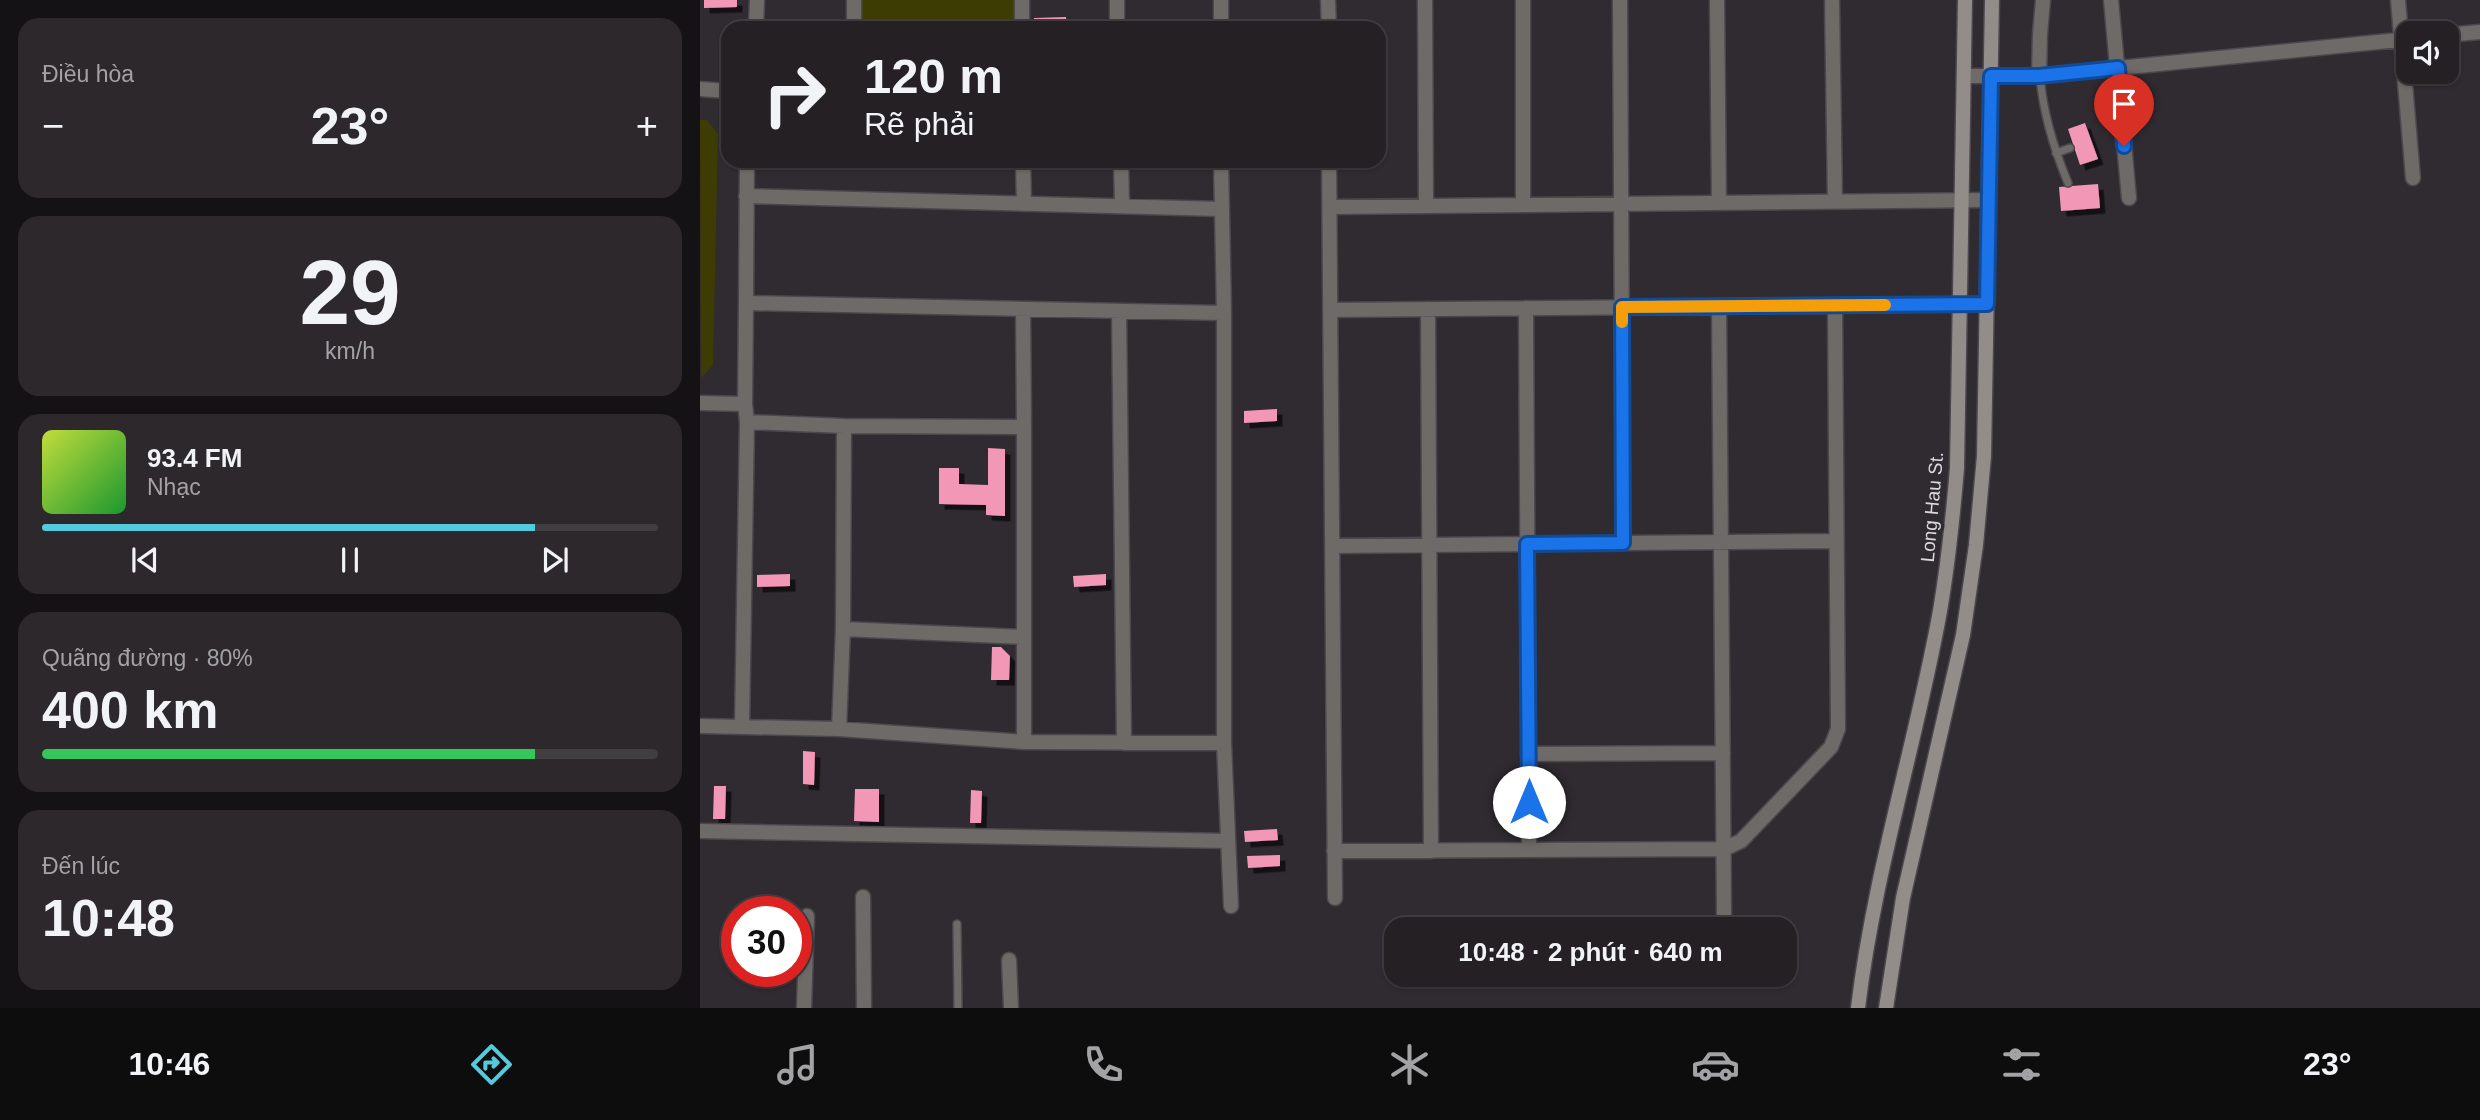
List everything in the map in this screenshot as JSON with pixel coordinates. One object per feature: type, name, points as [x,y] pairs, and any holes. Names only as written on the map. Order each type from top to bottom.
[{"type":"main road","name":"Long Hau St.","points":[[1858,1008],[1879,882],[1940,612],[1947,564],[1956,468],[1965,0]]},
{"type":"main road","points":[[1886,1008],[1903,898],[1971,590],[1984,456],[1992,0]]},
{"type":"street","points":[[756,21],[757,0]]},
{"type":"street","points":[[854,0],[854,21]]},
{"type":"street","points":[[1022,0],[1022,21]]},
{"type":"street","points":[[1117,0],[1117,21]]},
{"type":"street","points":[[1221,0],[1221,21]]},
{"type":"street","points":[[1328,0],[1329,21]]},
{"type":"street","points":[[1425,0],[1426,206]]},
{"type":"street","points":[[1523,0],[1523,205]]},
{"type":"street","points":[[1620,0],[1623,543]]},
{"type":"street","points":[[1717,0],[1719,203]]},
{"type":"street","points":[[1832,0],[1835,202]]},
{"type":"street","points":[[2039,76],[2043,0]]},
{"type":"street","points":[[2111,0],[2129,198]]},
{"type":"street","points":[[2398,0],[2402,21]]},
{"type":"street","points":[[2459,34],[2480,32]]},
{"type":"street","points":[[1964,76],[2039,76],[2396,40]]},
{"type":"street","points":[[2408,84],[2413,178]]},
{"type":"street","points":[[700,89],[721,90]]},
{"type":"street","points":[[742,726],[747,422],[744,404],[747,168]]},
{"type":"street","points":[[1023,168],[1024,204]]},
{"type":"street","points":[[1121,168],[1122,205]]},
{"type":"street","points":[[1221,168],[1224,313],[1224,743],[1231,906]]},
{"type":"street","points":[[1329,168],[1335,898]]},
{"type":"street","points":[[746,196],[1221,209]]},
{"type":"street","points":[[1330,207],[1989,200]]},
{"type":"street","points":[[746,303],[1224,313]]},
{"type":"street","points":[[1331,310],[1987,304]]},
{"type":"street","points":[[1334,851],[1724,849],[1741,841],[1831,747],[1836,738],[1835,305]]},
{"type":"street","points":[[1719,306],[1724,914]]},
{"type":"street","points":[[1525,308],[1529,850]]},
{"type":"street","points":[[1023,309],[1024,742]]},
{"type":"street","points":[[1428,309],[1431,851]]},
{"type":"street","points":[[1119,311],[1124,743]]},
{"type":"street","points":[[700,403],[744,404]]},
{"type":"street","points":[[747,422],[845,426],[1024,427]]},
{"type":"street","points":[[839,729],[845,426]]},
{"type":"street","points":[[1332,546],[1836,541]]},
{"type":"street","points":[[843,629],[1023,636]]},
{"type":"street","points":[[700,726],[839,729],[1024,742],[1224,743]]},
{"type":"street","points":[[1528,754],[1723,752]]},
{"type":"street","points":[[700,831],[1228,841]]},
{"type":"street","points":[[863,897],[864,1008]]},
{"type":"street","points":[[1009,960],[1011,1008]]},
{"type":"street","points":[[804,1008],[805,987]]},
{"type":"lane","points":[[2039,76],[2042,101],[2056,153],[2068,183]]},
{"type":"lane","points":[[2056,153],[2070,148]]},
{"type":"lane","points":[[957,924],[958,1008]]},
{"type":"shaded area","points":[[854,0],[1022,0],[1022,21],[854,21]]},
{"type":"shaded area","points":[[700,120],[707,120],[718,134],[713,365],[701,378]]},
{"type":"building","points":[[704,0],[737,0],[737,7],[704,8]]},
{"type":"building","points":[[1066,17],[1066,21],[1034,21],[1034,18]]},
{"type":"building","points":[[2085,123],[2098,159],[2080,165],[2068,129]]},
{"type":"building","points":[[2098,184],[2100,208],[2061,211],[2059,187]]},
{"type":"building","points":[[1277,409],[1277,421],[1244,423],[1244,411]]},
{"type":"building","points":[[988,448],[1005,449],[1005,516],[986,515],[986,505],[939,504],[939,468],[959,468],[959,484],[988,485]]},
{"type":"building","points":[[790,574],[790,586],[757,587],[757,575]]},
{"type":"building","points":[[1106,574],[1106,585],[1074,587],[1073,576]]},
{"type":"building","points":[[992,647],[1001,647],[1010,656],[1009,680],[991,680]]},
{"type":"building","points":[[803,751],[815,752],[814,785],[803,784]]},
{"type":"building","points":[[714,786],[726,786],[725,819],[713,819]]},
{"type":"building","points":[[855,789],[879,789],[879,822],[854,821]]},
{"type":"building","points":[[971,790],[982,791],[981,823],[970,823]]},
{"type":"building","points":[[1277,829],[1278,840],[1245,842],[1244,831]]},
{"type":"building","points":[[1280,855],[1280,866],[1248,868],[1247,856]]},
{"type":"slow traffic","points":[[1622,322],[1622,307],[1885,305]]},
{"type":"route","points":[[1529,802],[1527,544],[1623,543],[1622,307],[1987,304],[1991,76],[2039,76],[2118,68],[2124,146]]}]
